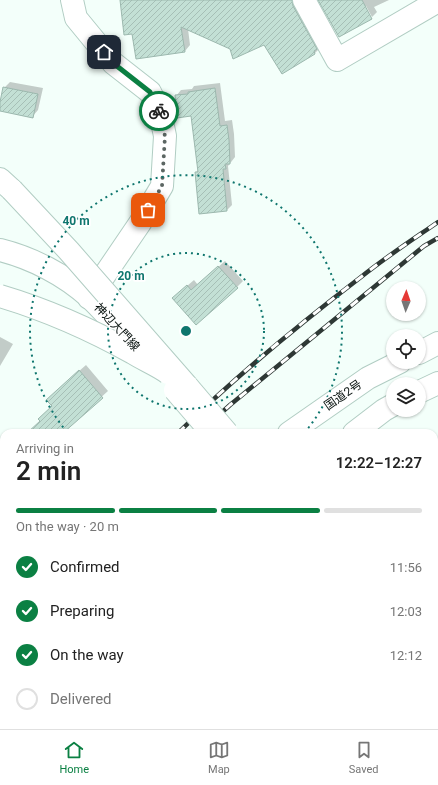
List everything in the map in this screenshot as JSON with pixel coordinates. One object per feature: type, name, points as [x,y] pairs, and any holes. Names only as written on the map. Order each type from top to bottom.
[{"type":"main road","points":[[72,0],[76,18],[113,63],[150,92],[160,112],[165,136],[162,186],[140,223],[89,298]]},
{"type":"main road","points":[[304,0],[337,60],[438,1]]},
{"type":"main road","points":[[6,184],[69,251],[181,388]]},
{"type":"main road","name":"神辺大門線","points":[[0,250],[36,263],[65,278],[89,298],[181,388],[209,429]]},
{"type":"main road","points":[[0,296],[26,304],[72,322],[112,341],[164,371],[223,429]]},
{"type":"main road","points":[[426,349],[438,343]]},
{"type":"main road","name":"国道2号","points":[[295,429],[368,378],[386,369]]},
{"type":"main road","points":[[426,389],[438,383]]},
{"type":"main road","points":[[359,429],[386,409]]},
{"type":"building","points":[[120,0],[292,0],[293,6],[317,49],[314,51],[315,54],[282,74],[264,45],[233,59],[230,49],[181,27],[185,52],[136,59],[132,34],[124,35]]},
{"type":"building","points":[[318,0],[362,0],[372,19],[339,37]]},
{"type":"building","points":[[3,87],[38,94],[33,118],[0,111]]},
{"type":"building","points":[[215,88],[220,126],[227,125],[229,140],[230,164],[225,164],[226,169],[223,169],[227,211],[199,214],[195,172],[198,172],[191,116],[177,118],[175,95],[188,94],[188,92]]},
{"type":"building","points":[[218,266],[238,288],[196,325],[172,298],[187,285],[191,290]]},
{"type":"building","points":[[79,370],[103,398],[68,429],[31,429],[40,421],[38,419],[52,406],[46,400]]},
{"type":"railway","points":[[182,429],[244,372],[290,333],[370,270],[438,222]]},
{"type":"railway","points":[[203,429],[230,405],[424,246],[438,238]]},
{"type":"way so far","points":[[148,210],[162,186],[165,136],[159,111]]},
{"type":"route","points":[[104,52],[113,63],[150,92],[159,111]]}]
